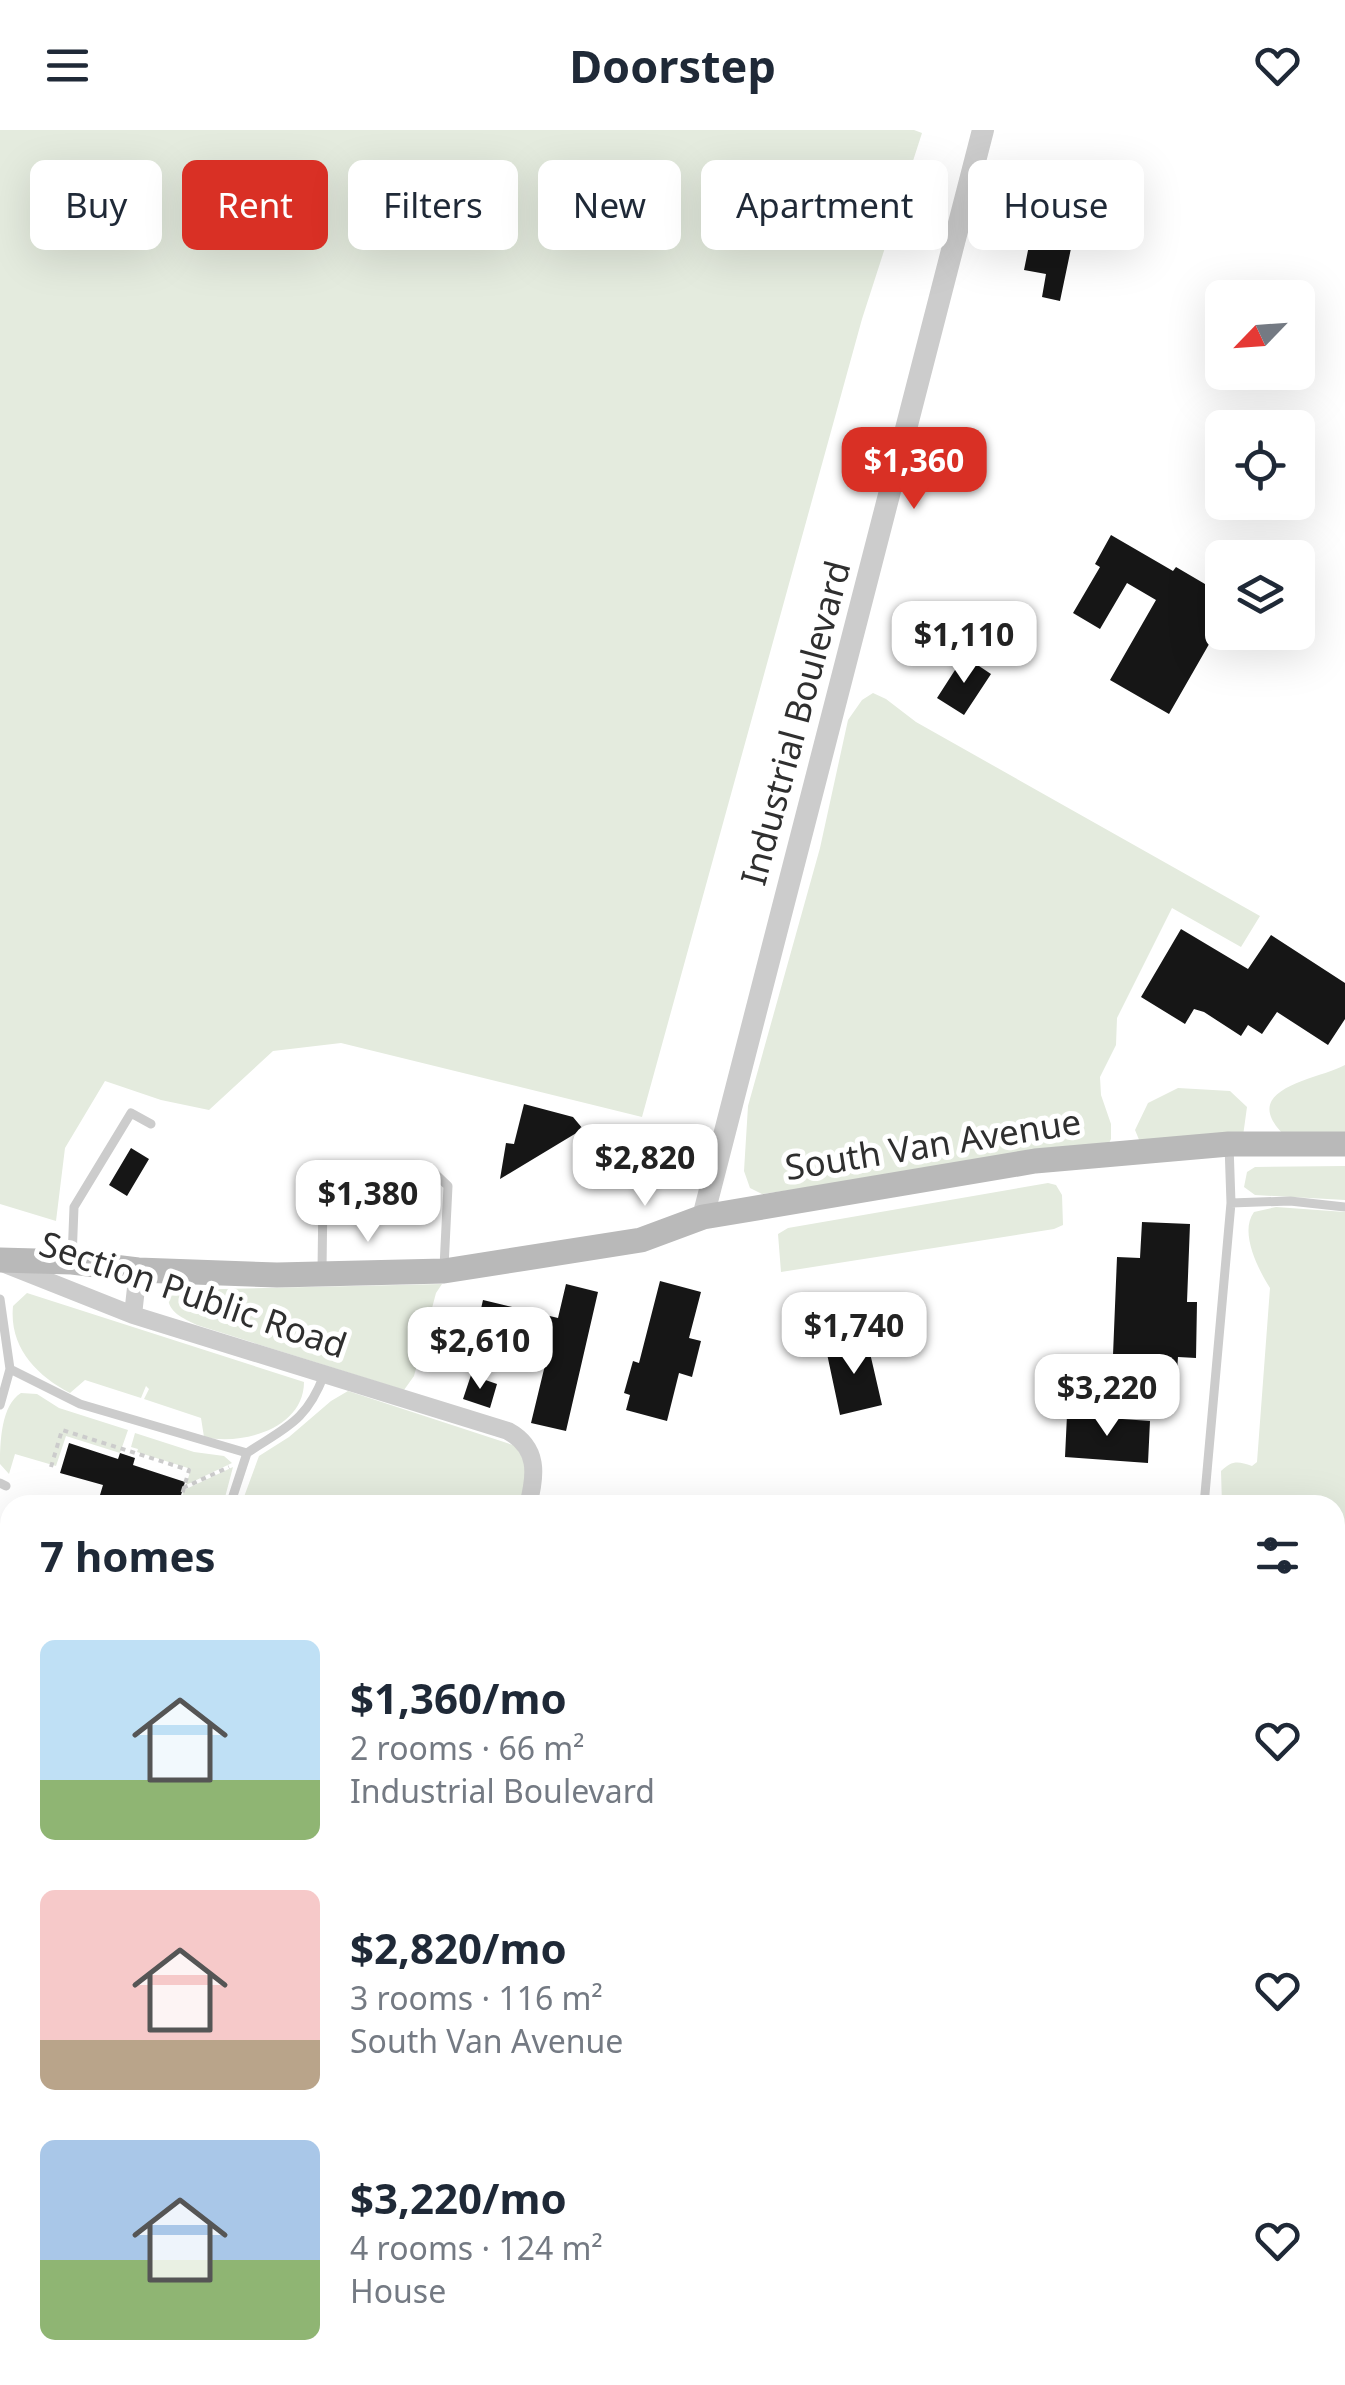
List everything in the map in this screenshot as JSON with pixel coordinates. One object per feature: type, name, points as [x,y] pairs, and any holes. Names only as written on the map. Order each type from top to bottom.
[{"type":"main road","name":"South Van Avenue","points":[[0,1261],[72,1262],[138,1270],[322,1274],[444,1271],[641,1240],[703,1217],[1036,1161],[1229,1144],[1345,1144]]},
{"type":"street","name":"Industrial Boulevard","points":[[703,1217],[983,130]]},
{"type":"street","name":"Section Public Road","points":[[0,1261],[133,1315],[508,1432],[524,1441],[530,1450],[535,1478],[531,1495]]},
{"type":"street","points":[[133,1315],[138,1270]]},
{"type":"lane","points":[[72,1262],[74,1207],[131,1114],[151,1124]]},
{"type":"lane","points":[[1205,1495],[1231,1203],[1229,1144]]},
{"type":"lane","points":[[322,1274],[323,1193],[344,1174],[426,1166],[448,1186],[444,1271]]},
{"type":"lane","points":[[1231,1203],[1290,1201],[1345,1207]]},
{"type":"lane","points":[[0,1299],[10,1369],[0,1405]]},
{"type":"lane","points":[[10,1369],[80,1404],[246,1456]]},
{"type":"lane","points":[[233,1495],[246,1456],[297,1420],[314,1402],[324,1376]]},
{"type":"path","points":[[50,1467],[62,1430],[189,1470],[182,1495]]},
{"type":"path","points":[[184,1488],[246,1456]]},
{"type":"shaded area","points":[[0,130],[922,133],[913,160],[701,160],[701,250],[884,250],[642,1117],[341,1043],[273,1051],[209,1110],[161,1100],[105,1081],[65,1148],[56,1221],[0,1204]]},
{"type":"shaded area","points":[[873,693],[916,722],[1260,916],[1241,947],[1172,908],[1117,1018],[1116,1045],[1100,1077],[1101,1095],[1111,1124],[1108,1145],[762,1194],[750,1188],[744,1171],[748,1106],[820,848],[848,720],[862,700]]},
{"type":"shaded area","points":[[1345,1065],[1345,1137],[1283,1134],[1272,1118],[1270,1106],[1275,1096],[1301,1081]]},
{"type":"shaded area","points":[[1178,1088],[1230,1091],[1247,1107],[1243,1136],[1140,1142],[1135,1130],[1148,1103]]},
{"type":"shaded area","points":[[1345,1166],[1345,1200],[1255,1195],[1244,1187],[1247,1172],[1255,1167]]},
{"type":"shaded area","points":[[1048,1183],[1056,1185],[1062,1195],[1063,1225],[1054,1229],[781,1272],[778,1234],[788,1228]]},
{"type":"shaded area","points":[[1276,1207],[1345,1212],[1345,1495],[1222,1495],[1221,1471],[1232,1463],[1252,1466],[1257,1462],[1270,1288],[1249,1240],[1254,1212]]},
{"type":"shaded area","points":[[442,1284],[436,1293],[414,1376],[404,1390],[197,1325],[173,1311],[168,1296],[180,1290]]},
{"type":"shaded area","points":[[27,1293],[304,1382],[301,1398],[283,1422],[269,1430],[253,1436],[219,1439],[204,1437],[201,1418],[144,1399],[149,1389],[146,1386],[141,1398],[85,1380],[70,1393],[46,1378],[20,1347],[13,1306]]},
{"type":"shaded area","points":[[348,1391],[516,1446],[526,1465],[524,1495],[245,1495],[259,1456],[289,1437]]},
{"type":"shaded area","points":[[21,1393],[37,1394],[59,1408],[128,1430],[120,1453],[66,1436],[56,1466],[15,1454],[9,1474],[0,1464],[1,1435],[9,1406]]},
{"type":"shaded area","points":[[135,1433],[194,1452],[224,1456],[232,1463],[186,1485],[191,1469],[137,1452],[131,1447]]},
{"type":"shaded area","points":[[233,1467],[226,1495],[183,1495],[184,1490]]},
{"type":"building","points":[[1028,250],[1071,250],[1060,301],[1042,297],[1046,274],[1024,270]]},
{"type":"building","points":[[1111,535],[1173,571],[1176,567],[1205,584],[1206,650],[1169,714],[1110,680],[1156,600],[1127,583],[1100,629],[1073,613],[1100,567],[1095,564]]},
{"type":"building","points":[[964,656],[991,674],[964,715],[937,698]]},
{"type":"building","points":[[1181,929],[1248,969],[1271,935],[1345,983],[1345,1019],[1328,1045],[1277,1012],[1262,1034],[1248,1025],[1241,1036],[1194,1009],[1185,1024],[1141,997]]},
{"type":"building","points":[[524,1104],[573,1117],[583,1129],[500,1179],[506,1143],[514,1144]]},
{"type":"building","points":[[131,1148],[149,1159],[127,1196],[109,1185]]},
{"type":"building","points":[[1142,1222],[1190,1224],[1187,1302],[1197,1302],[1196,1358],[1178,1357],[1177,1371],[1134,1369],[1135,1356],[1113,1355],[1117,1257],[1140,1258]]},
{"type":"building","points":[[660,1281],[701,1292],[689,1338],[701,1341],[692,1377],[679,1373],[667,1421],[626,1410],[630,1395],[624,1393],[633,1361],[639,1363]]},
{"type":"building","points":[[566,1284],[598,1292],[566,1431],[531,1423],[545,1365],[472,1348],[483,1300],[558,1318]]},
{"type":"building","points":[[867,1340],[882,1405],[840,1415],[826,1349]]},
{"type":"building","points":[[471,1375],[497,1384],[490,1408],[463,1399]]},
{"type":"building","points":[[1067,1415],[1150,1421],[1148,1463],[1065,1457]]},
{"type":"building","points":[[69,1443],[118,1459],[120,1453],[135,1458],[133,1465],[185,1482],[181,1495],[100,1495],[103,1485],[60,1473]]}]
